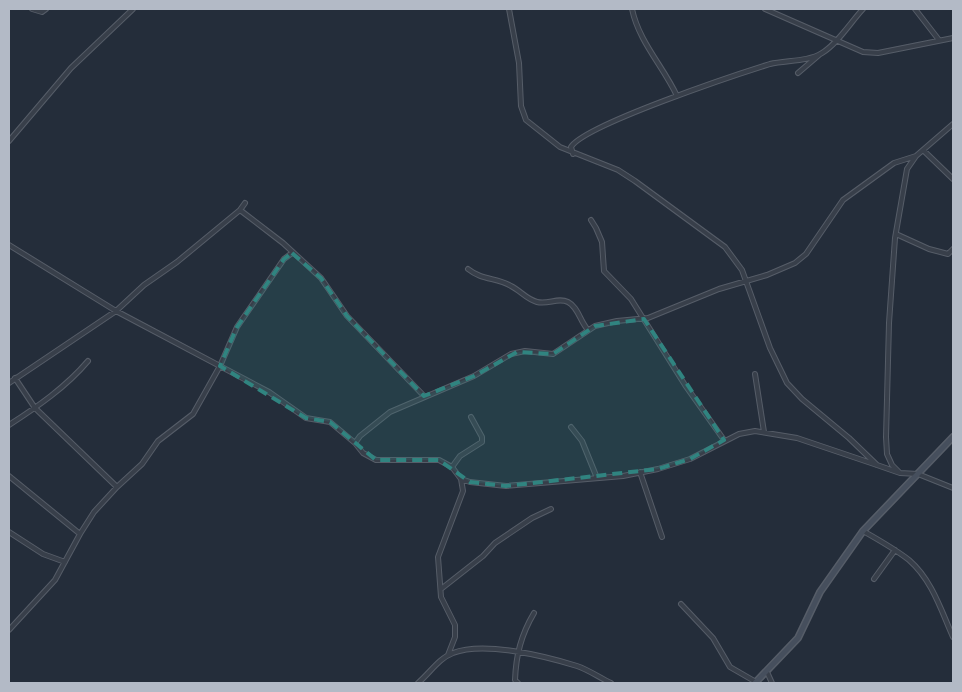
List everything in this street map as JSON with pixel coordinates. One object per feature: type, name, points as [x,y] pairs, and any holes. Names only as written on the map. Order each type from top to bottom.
[{"type":"main road","points":[[756,683],[798,638],[820,592],[863,531],[953,437]]},
{"type":"street","points":[[32,9],[42,12],[46,9]]},
{"type":"street","points":[[9,141],[71,68],[133,9]]},
{"type":"street","points":[[509,9],[518,63],[522,114],[537,131],[550,141],[574,154],[618,170],[688,219],[737,260],[770,348],[787,383],[802,399],[849,438],[877,465]]},
{"type":"street","points":[[632,9],[638,28],[657,64],[671,81],[677,96]]},
{"type":"street","points":[[765,9],[863,52],[878,54],[953,38]]},
{"type":"street","points":[[798,73],[837,40],[863,9]]},
{"type":"street","points":[[915,9],[939,40]]},
{"type":"street","points":[[574,154],[571,147],[574,142],[599,129],[677,96],[773,64],[821,54]]},
{"type":"street","points":[[900,473],[892,465],[887,454],[886,437],[889,323],[896,234],[907,169],[916,156],[953,124]]},
{"type":"street","points":[[924,150],[953,179]]},
{"type":"street","points":[[355,443],[360,436],[390,412],[474,376],[517,352],[553,354],[588,330],[617,320],[644,319],[746,280],[767,275],[801,259],[843,200],[894,163],[916,156]]},
{"type":"street","points":[[9,383],[116,311],[144,285],[177,262],[240,210],[245,203]]},
{"type":"street","points":[[240,210],[321,278],[347,316],[424,396]]},
{"type":"street","points":[[591,220],[602,242],[604,271],[631,299],[706,416],[724,440]]},
{"type":"street","points":[[896,234],[929,249],[948,254],[953,249]]},
{"type":"street","points":[[9,245],[116,311],[269,392],[306,418],[330,422],[355,443],[363,453],[376,460],[439,460],[452,467],[461,479],[463,491],[438,557],[442,597],[455,625],[453,642],[448,656]]},
{"type":"street","points":[[9,630],[55,580],[94,512],[116,487],[142,464],[158,441],[193,414],[220,366],[237,327],[284,259],[292,253]]},
{"type":"street","points":[[468,269],[477,276],[512,286],[533,301],[545,303],[558,300],[566,301],[574,306],[588,330]]},
{"type":"street","points":[[9,425],[35,408],[77,373],[88,361]]},
{"type":"street","points":[[755,374],[764,432]]},
{"type":"street","points":[[15,378],[35,408],[116,487]]},
{"type":"street","points":[[452,467],[460,456],[482,442],[482,437],[471,417]]},
{"type":"street","points":[[571,427],[582,441],[597,478]]},
{"type":"street","points":[[461,479],[470,482],[506,486],[640,472],[690,459],[739,434],[764,432],[797,438],[900,473],[918,474],[953,488]]},
{"type":"street","points":[[640,472],[662,537]]},
{"type":"street","points":[[9,476],[80,534]]},
{"type":"street","points":[[441,589],[483,556],[495,543],[532,518],[551,509]]},
{"type":"street","points":[[863,531],[909,560],[929,584],[953,637]]},
{"type":"street","points":[[9,532],[43,554],[65,562]]},
{"type":"street","points":[[874,579],[895,550]]},
{"type":"street","points":[[681,604],[713,638],[730,667],[756,683]]},
{"type":"street","points":[[518,683],[515,680],[516,653],[534,613]]},
{"type":"street","points":[[418,683],[448,656],[470,650],[516,653],[576,666],[611,683]]},
{"type":"street","points":[[767,672],[772,683]]},
{"type":"highlighted area","points":[[292,253],[321,278],[347,316],[424,396],[474,376],[517,352],[553,354],[595,326],[644,319],[724,440],[690,459],[658,469],[506,486],[470,482],[439,460],[376,460],[330,422],[306,418],[220,366],[237,327],[284,259]]}]
